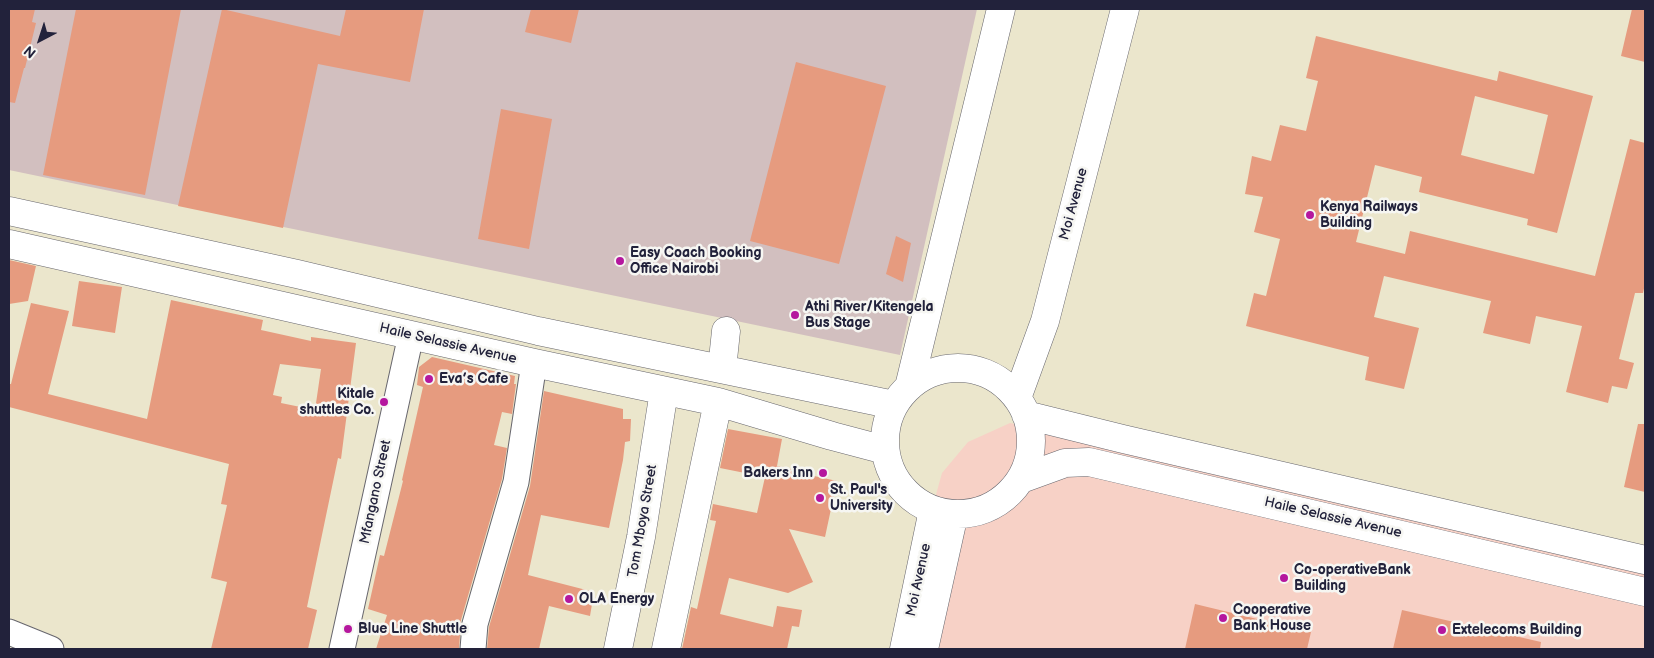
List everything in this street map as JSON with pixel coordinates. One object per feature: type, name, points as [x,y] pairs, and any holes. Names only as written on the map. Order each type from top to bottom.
[{"type":"main road","points":[[944,512],[919,503],[903,490],[891,471],[885,450],[886,427],[902,396],[1001,9]]},
{"type":"main road","name":"Moi Avenue","points":[[1022,406],[1125,9]]},
{"type":"main road","points":[[9,211],[288,272],[538,331],[722,369],[902,396],[926,376],[945,369],[965,369],[985,374],[1002,384],[1022,406],[1146,445],[1645,560]]},
{"type":"main road","name":"Haile Selassie Avenue","points":[[9,244],[534,364],[718,402],[885,450]]},
{"type":"main road","points":[[722,369],[726,331]]},
{"type":"main road","name":"Tom Mboya Street","points":[[618,649],[642,537],[664,391]]},
{"type":"main road","points":[[666,649],[718,402]]},
{"type":"main road","name":"Haile Selassie Avenue","points":[[944,512],[964,515],[988,509],[1008,495],[1021,480],[1028,456],[1029,432],[1022,406]]},
{"type":"main road","name":"Haile Selassie Avenue","points":[[1021,480],[1065,463],[1089,462],[1645,592]]},
{"type":"main road","name":"Moi Avenue","points":[[904,649],[944,512]]},
{"type":"main road","name":"Moi Avenue","points":[[924,649],[944,512]]},
{"type":"street","name":"Mfangano Street","points":[[342,649],[411,335]]},
{"type":"street","points":[[473,649],[475,624],[516,482],[534,364]]},
{"type":"street","points":[[9,632],[51,649]]},
{"type":"shaded area","points":[[9,9],[977,9],[900,355],[9,170]]},
{"type":"shaded area","points":[[1010,423],[1186,460],[1645,571],[1645,649],[893,649],[942,473],[968,442]]},
{"type":"building","points":[[9,9],[35,9],[32,22],[36,23],[15,103],[9,102]]},
{"type":"building","points":[[76,9],[181,9],[145,195],[43,175]]},
{"type":"building","points":[[222,9],[340,36],[346,9],[424,9],[410,82],[318,64],[283,228],[178,206]]},
{"type":"building","points":[[531,9],[579,9],[571,43],[525,32]]},
{"type":"building","points":[[1632,9],[1645,9],[1645,62],[1621,56]]},
{"type":"building","points":[[1316,36],[1497,81],[1499,71],[1593,96],[1557,233],[1527,225],[1528,219],[1419,192],[1422,177],[1375,165],[1356,242],[1405,254],[1410,231],[1595,276],[1630,139],[1645,143],[1645,284],[1643,293],[1635,293],[1619,359],[1634,363],[1627,389],[1612,386],[1608,403],[1566,392],[1582,326],[1536,316],[1530,344],[1483,333],[1491,301],[1384,276],[1374,317],[1419,328],[1404,389],[1365,380],[1369,357],[1246,326],[1254,293],[1266,296],[1280,239],[1254,232],[1263,197],[1245,194],[1252,156],[1271,161],[1280,125],[1306,131],[1318,81],[1306,78]],"holes":[[[1475,96],[1548,115],[1534,174],[1461,155]]]},
{"type":"building","points":[[796,62],[886,86],[839,264],[750,241]]},
{"type":"building","points":[[501,109],[552,119],[529,249],[478,239]]},
{"type":"building","points":[[896,236],[911,243],[903,282],[886,274]]},
{"type":"building","points":[[9,260],[36,266],[28,301],[9,304]]},
{"type":"building","points":[[79,281],[122,287],[115,333],[72,326]]},
{"type":"building","points":[[171,300],[263,320],[261,330],[311,341],[311,337],[356,343],[341,459],[338,458],[307,607],[317,610],[308,649],[211,649],[227,582],[211,578],[227,505],[221,504],[229,464],[9,407],[9,384],[11,384],[31,303],[69,311],[48,394],[147,419]],"holes":[[[280,364],[321,369],[315,410],[281,403],[282,397],[273,395]]]},
{"type":"building","points":[[432,357],[515,376],[514,384],[516,384],[512,414],[502,412],[494,445],[507,448],[502,479],[461,620],[459,649],[376,649],[387,615],[368,609],[380,555],[384,556],[403,481],[423,387],[417,385],[419,367]]},
{"type":"building","points":[[544,391],[623,409],[623,419],[631,419],[630,441],[625,442],[609,528],[541,515],[528,575],[594,592],[590,616],[549,606],[539,649],[487,649],[489,627],[530,486]]},
{"type":"building","points":[[1638,424],[1645,424],[1645,492],[1624,487]]},
{"type":"building","points":[[728,429],[782,439],[777,466],[837,481],[825,537],[789,529],[813,582],[788,593],[729,578],[720,614],[773,627],[777,606],[802,610],[799,627],[792,626],[787,649],[682,649],[691,607],[697,609],[716,521],[710,520],[713,504],[757,513],[765,477],[720,468]]},
{"type":"building","name":"Cooperative Bank House","points":[[1195,604],[1311,632],[1307,649],[1185,649]]},
{"type":"building","name":"Extelecoms Building","points":[[1402,610],[1541,642],[1540,649],[1393,649]]},
{"type":"place","name":"Kenya Railways Building","points":[[1310,215]]},
{"type":"place","name":"Easy Coach Booking Office Nairobi","points":[[620,261]]},
{"type":"place","name":"Athi River/Kitengela Bus Stage","points":[[795,315]]},
{"type":"place","name":"Eva’s Cafe","points":[[429,379]]},
{"type":"place","name":"Kitale shuttles Co.","points":[[384,402]]},
{"type":"place","name":"Bakers Inn","points":[[823,473]]},
{"type":"place","name":"St. Paul's University","points":[[820,498]]},
{"type":"place","name":"Co-operativeBank Building","points":[[1284,578]]},
{"type":"place","name":"OLA Energy","points":[[569,599]]},
{"type":"place","name":"Cooperative Bank House","points":[[1223,618]]},
{"type":"place","name":"Blue Line Shuttle","points":[[348,629]]},
{"type":"place","name":"Extelecoms Building","points":[[1442,630]]}]
